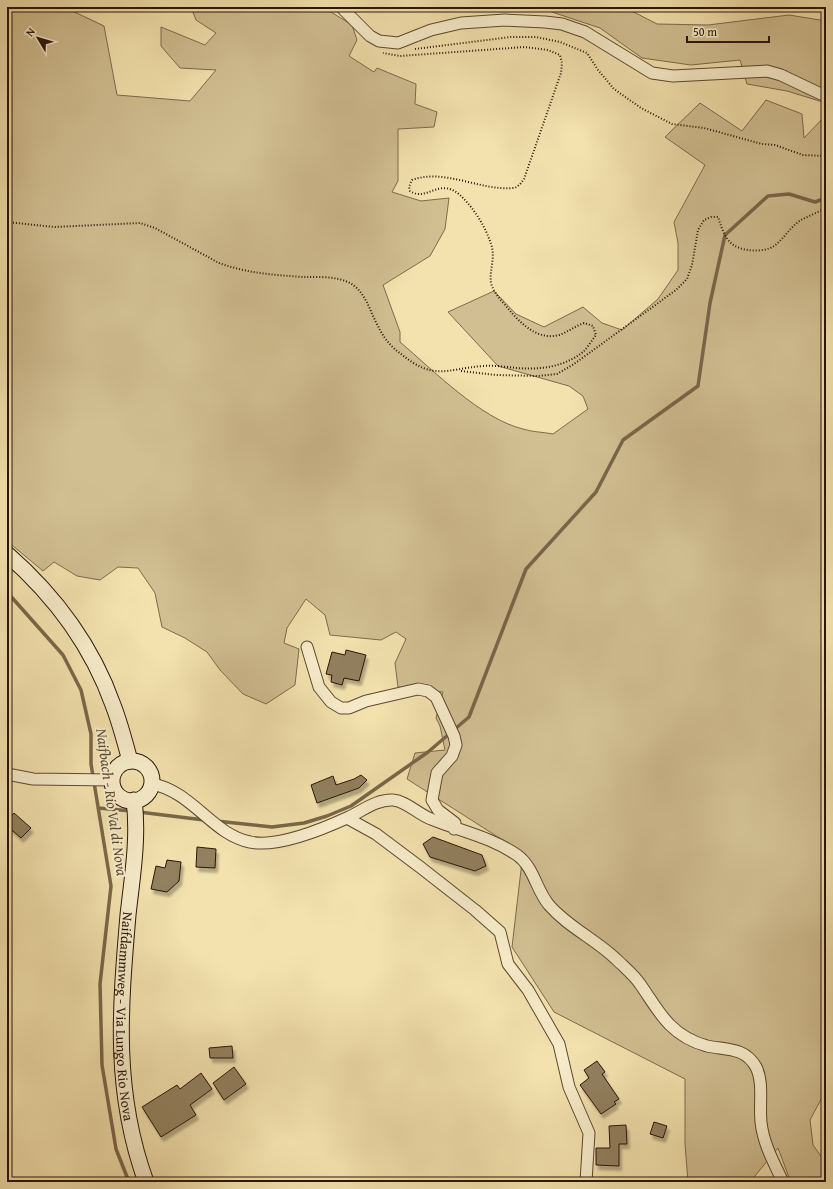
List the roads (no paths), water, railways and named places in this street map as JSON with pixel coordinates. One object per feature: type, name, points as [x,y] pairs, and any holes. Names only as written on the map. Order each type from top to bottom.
[{"type":"main road","points":[[7,554],[29,573],[55,603],[78,634],[100,673],[113,705],[130,761]]},
{"type":"main road","points":[[130,761],[136,761],[147,767],[150,772],[152,784],[146,795],[135,808],[121,797],[106,780],[120,765],[130,761]]},
{"type":"main road","name":"Naifdammweg - Via Lungo Rio Nova","points":[[135,808],[135,840],[122,990],[120,1032],[122,1077],[129,1124],[146,1182]]},
{"type":"street","points":[[341,7],[379,47],[398,43],[431,30],[461,23],[505,20],[545,22],[562,24],[585,32],[652,73],[673,76],[767,72],[782,75],[826,95]]},
{"type":"street","points":[[308,647],[319,687],[331,702],[341,708],[349,708],[366,701],[418,689],[428,691],[436,697],[453,733],[456,745],[452,756],[437,773],[432,800],[438,810],[454,823],[454,829]]},
{"type":"street","points":[[7,774],[33,779],[106,780]]},
{"type":"street","points":[[152,784],[172,789],[233,836],[249,842],[261,843],[286,841],[347,818],[373,805],[392,800],[403,803],[424,816],[454,829],[483,836],[517,855],[526,863],[540,893],[548,904],[565,921],[613,957],[639,982],[660,1014],[682,1037],[710,1046],[741,1052],[750,1058],[756,1067],[760,1078],[761,1123],[766,1143],[783,1182]]},
{"type":"street","points":[[347,818],[376,834],[475,910],[500,932],[508,964],[528,990],[559,1044],[569,1087],[589,1133],[586,1182]]},
{"type":"waterway","points":[[216,821],[272,827],[304,823],[327,816],[351,806],[428,752],[469,717],[526,569],[596,492],[623,440],[698,386],[710,303],[725,235],[768,196],[789,194],[815,202],[826,198]]},
{"type":"waterway","name":"Naifbach - Rio Val di Nova","points":[[7,592],[63,655],[81,690],[91,734],[91,764],[111,886],[100,984],[102,1065],[116,1149],[129,1182]]},
{"type":"waterway","points":[[98,808],[131,811]]},
{"type":"waterway","points":[[139,812],[204,820]]}]
